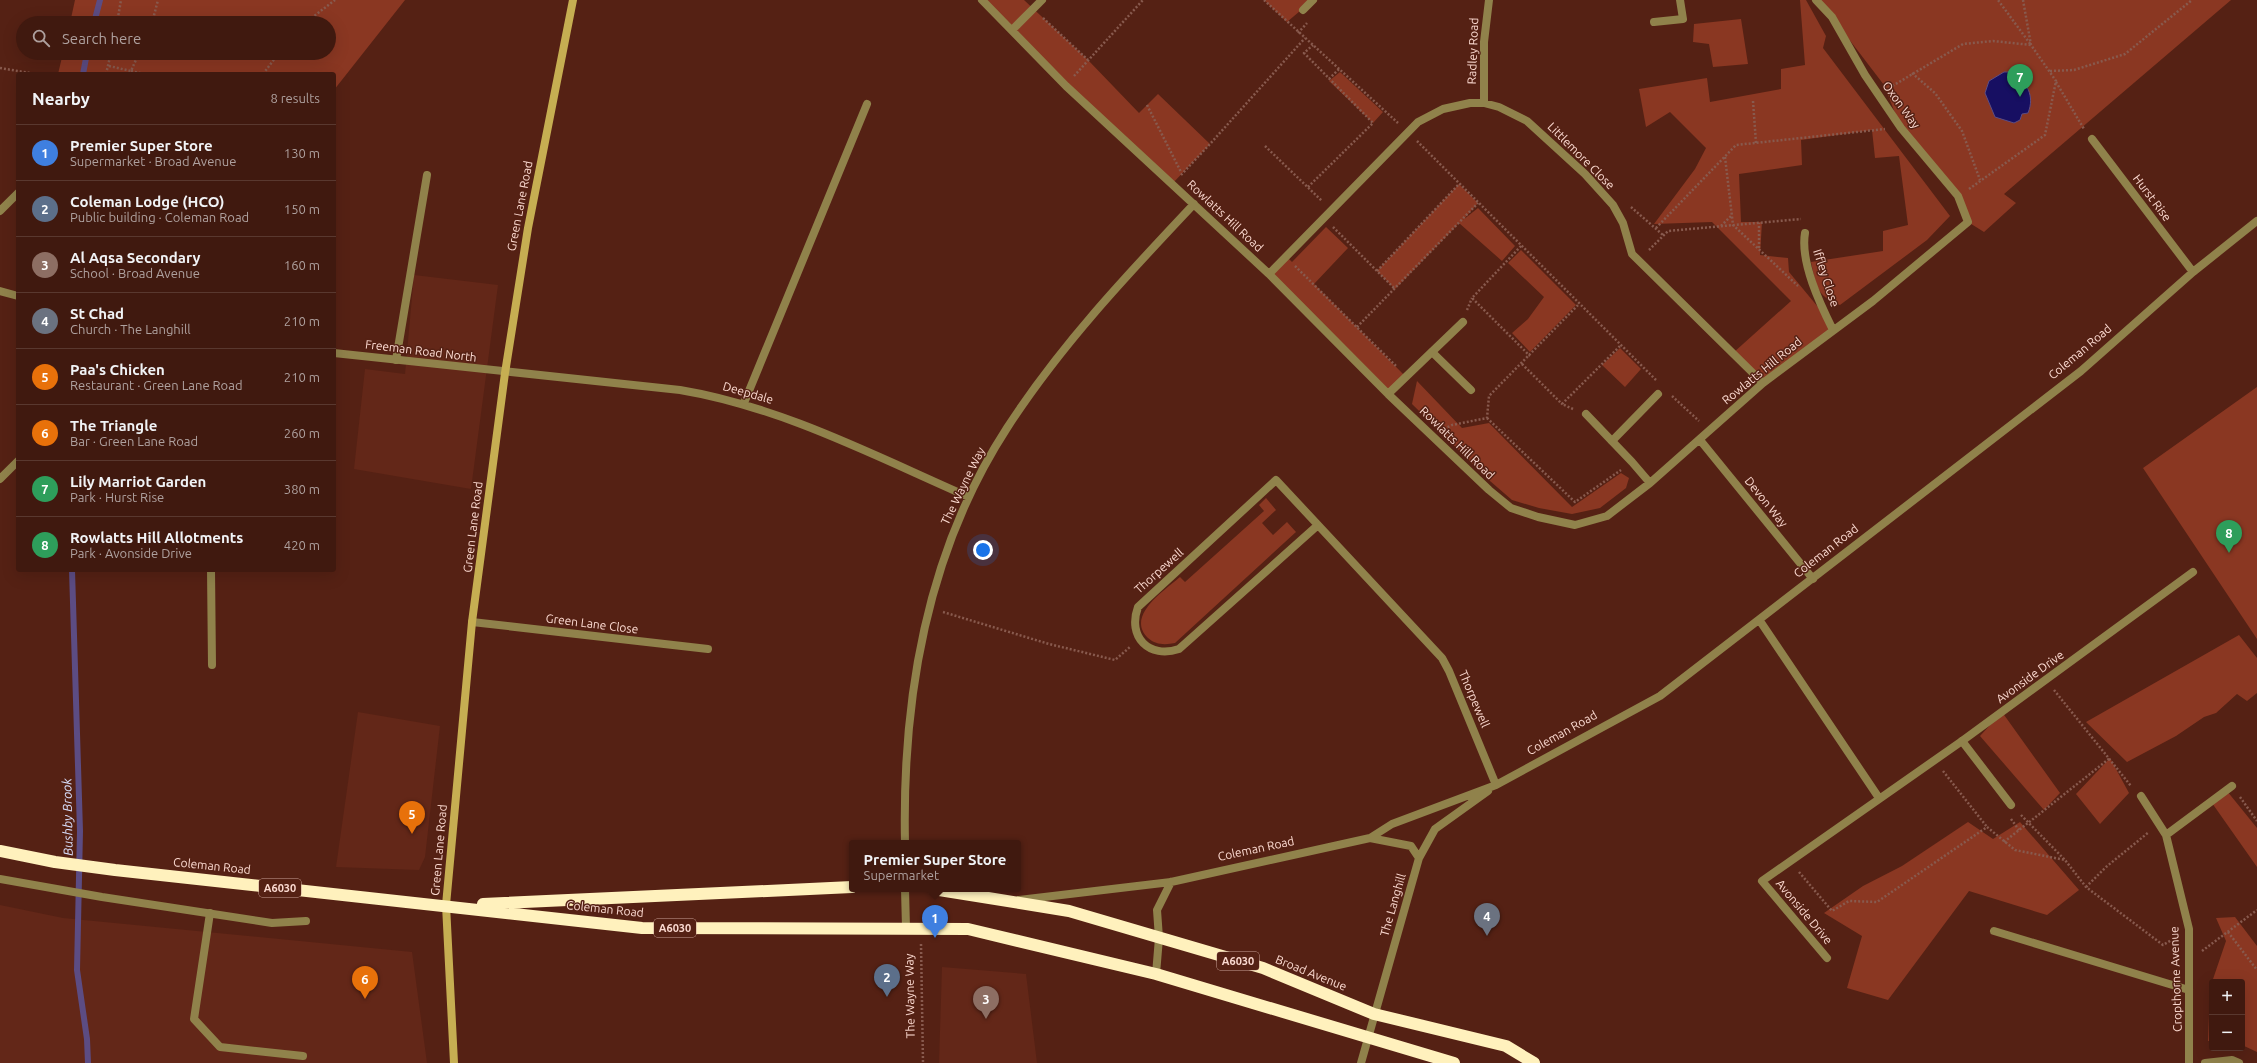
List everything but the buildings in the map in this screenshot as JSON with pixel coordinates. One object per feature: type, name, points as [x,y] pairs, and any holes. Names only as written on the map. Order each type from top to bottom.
[{"type":"highway","name":"Coleman Road","points":[[0,851],[55,862],[115,870],[446,905],[642,928],[906,928]]},
{"type":"highway","name":"Coleman Road","points":[[446,905],[849,887]]},
{"type":"highway","name":"Broad Avenue","points":[[952,892],[1069,911],[1263,968],[1374,1014],[1506,1046],[1534,1063]]},
{"type":"highway","name":"A6030","points":[[906,928],[968,929],[1156,974],[1369,1039],[1454,1063]]},
{"type":"street","name":"Green Lane Road","points":[[454,1063],[446,905],[472,622],[505,373],[528,228],[573,0]]},
{"type":"street","name":"Rowlatts Hill Road","points":[[982,0],[1066,86],[1269,274],[1388,394],[1432,435],[1511,508],[1538,517],[1575,525],[1607,516],[1650,483],[1763,383],[1873,301],[1968,222]]},
{"type":"street","points":[[1012,30],[1042,0]]},
{"type":"street","points":[[1303,10],[1313,0]]},
{"type":"street","name":"Radley Road","points":[[1484,103],[1484,42],[1489,0]]},
{"type":"street","points":[[1654,22],[1682,19],[1680,0]]},
{"type":"street","name":"Oxon Way","points":[[1816,0],[1832,17],[1878,94],[1901,128],[1958,196],[1968,222]]},
{"type":"street","name":"Littlemore Close","points":[[1269,274],[1418,122],[1443,109],[1470,103],[1484,103],[1521,117],[1540,131],[1585,174],[1613,205],[1623,223],[1632,254],[1763,383]]},
{"type":"street","points":[[744,403],[867,104]]},
{"type":"street","name":"Hurst Rise","points":[[2092,139],[2193,272]]},
{"type":"street","points":[[396,360],[427,175]]},
{"type":"street","points":[[0,211],[16,194]]},
{"type":"street","name":"The Wayne Way","points":[[905,840],[905,771],[915,673],[929,608],[942,563],[969,497],[1006,429],[1050,366],[1088,319],[1194,204]]},
{"type":"street","name":"Coleman Road","points":[[1008,901],[1171,882],[1370,838],[1392,824],[1496,785],[1660,696],[1760,621],[2082,371],[2193,272],[2257,221]]},
{"type":"street","name":"Iffley Close","points":[[1805,233],[1803,247],[1809,269],[1820,303],[1833,330]]},
{"type":"street","points":[[0,291],[16,296]]},
{"type":"street","points":[[1388,394],[1463,322]]},
{"type":"street","points":[[1432,352],[1471,390]]},
{"type":"street","name":"Freeman Road North","points":[[336,353],[505,373]]},
{"type":"street","name":"Deepdale","points":[[505,373],[680,390],[744,403],[788,419],[969,497]]},
{"type":"street","points":[[1612,441],[1658,394]]},
{"type":"street","points":[[1586,414],[1650,483]]},
{"type":"street","name":"Devon Way","points":[[1700,440],[1813,579]]},
{"type":"street","points":[[0,479],[16,463]]},
{"type":"street","name":"Thorpewell","points":[[1140,639],[1134,623],[1138,607],[1276,480],[1442,658],[1449,671],[1496,785]]},
{"type":"street","points":[[1140,639],[1150,648],[1162,652],[1179,650],[1318,525]]},
{"type":"street","points":[[211,572],[212,665]]},
{"type":"street","name":"Avonside Drive","points":[[1827,958],[1762,881],[2046,681],[2193,572]]},
{"type":"street","points":[[1760,621],[1879,798]]},
{"type":"street","name":"Green Lane Close","points":[[472,622],[708,649]]},
{"type":"street","points":[[1962,741],[2011,805]]},
{"type":"street","name":"The Langhill","points":[[1360,1063],[1369,1039],[1374,1014],[1419,858],[1435,829],[1496,785]]},
{"type":"street","points":[[2166,835],[2232,786]]},
{"type":"street","name":"Cropthorne Avenue","points":[[2140,796],[2166,835],[2189,929],[2189,1063]]},
{"type":"street","name":"Coleman Road","points":[[1370,838],[1411,846],[1419,858]]},
{"type":"street","points":[[0,879],[102,897],[272,922],[306,921]]},
{"type":"street","points":[[1156,974],[1159,938],[1157,910],[1171,882]]},
{"type":"street","points":[[906,892],[906,928]]},
{"type":"street","points":[[210,913],[194,1019],[220,1047],[303,1056]]},
{"type":"street","points":[[1994,931],[2189,990]]},
{"type":"street","points":[[2206,1063],[2232,1060],[2239,1063]]},
{"type":"path","points":[[118,16],[121,0]]},
{"type":"path","points":[[154,16],[158,0]]},
{"type":"path","points":[[314,16],[335,0]]},
{"type":"path","points":[[1066,86],[1143,0]]},
{"type":"path","points":[[1264,0],[1298,33],[1340,69],[1408,132],[1620,346],[1658,382]]},
{"type":"path","points":[[1998,0],[2050,71],[2085,132],[2092,139]]},
{"type":"path","points":[[2023,0],[2031,45]]},
{"type":"path","points":[[2050,71],[2074,70],[2125,54],[2192,0]]},
{"type":"path","points":[[1033,9],[1088,60]]},
{"type":"path","points":[[1298,33],[1307,24]]},
{"type":"path","points":[[1172,184],[1305,38]]},
{"type":"path","points":[[1878,94],[1963,44],[1993,42],[2031,45]]},
{"type":"path","points":[[1308,188],[1373,123],[1304,54],[1313,45]]},
{"type":"path","points":[[107,72],[110,60]]},
{"type":"path","points":[[131,71],[136,60]]},
{"type":"path","points":[[265,72],[274,60]]},
{"type":"path","points":[[109,66],[135,72]]},
{"type":"path","points":[[0,68],[24,72]]},
{"type":"path","points":[[1329,79],[1340,69]]},
{"type":"path","points":[[1912,73],[1936,93],[1962,131],[1980,180]]},
{"type":"path","points":[[1958,196],[2045,135],[2056,82]]},
{"type":"path","points":[[1753,100],[1756,143]]},
{"type":"path","points":[[1147,105],[1182,173]]},
{"type":"path","points":[[1656,228],[1736,145],[1901,128]]},
{"type":"path","points":[[1264,146],[1332,210]]},
{"type":"path","points":[[1724,157],[1733,225],[1799,286]]},
{"type":"path","points":[[1377,271],[1459,184]]},
{"type":"path","points":[[1357,327],[1478,203]]},
{"type":"path","points":[[1613,205],[1633,208],[1663,235]]},
{"type":"path","points":[[1721,226],[1732,215]]},
{"type":"path","points":[[1324,218],[1395,289]]},
{"type":"path","points":[[1638,261],[1668,231],[1804,219],[1805,233]]},
{"type":"path","points":[[1759,223],[1759,248]]},
{"type":"path","points":[[1522,246],[1472,298],[1530,356]]},
{"type":"path","points":[[1287,257],[1406,377]]},
{"type":"path","points":[[1487,418],[1489,396],[1530,356],[1579,304]]},
{"type":"path","points":[[1562,404],[1620,346]]},
{"type":"path","points":[[1522,364],[1562,404],[1586,414]]},
{"type":"path","points":[[1669,392],[1710,431]]},
{"type":"path","points":[[1432,435],[1452,425],[1487,418]]},
{"type":"path","points":[[1487,418],[1575,502],[1632,462]]},
{"type":"path","points":[[929,608],[1049,644],[1115,660],[1140,639]]},
{"type":"path","points":[[2046,681],[2140,796]]},
{"type":"path","points":[[2004,842],[2110,758]]},
{"type":"path","points":[[1934,760],[1987,827],[2014,850],[2065,860]]},
{"type":"path","points":[[2232,786],[2257,821]]},
{"type":"path","points":[[2011,805],[2065,860],[2086,887],[2163,945],[2189,929]]},
{"type":"path","points":[[2010,818],[2019,830]]},
{"type":"path","points":[[2086,887],[2106,867],[2159,824]]},
{"type":"path","points":[[1790,861],[1832,911],[1849,901],[1877,902],[1987,827]]},
{"type":"path","points":[[2189,960],[2257,910]]},
{"type":"path","name":"The Wayne Way","points":[[920,928],[924,1063]]},
{"type":"path","points":[[2228,932],[2257,970]]},
{"type":"shaded area","points":[[75,0],[405,0],[336,87],[336,72],[58,72],[61,60],[336,60],[336,16],[72,16]]},
{"type":"shaded area","points":[[982,0],[1024,0],[1088,60],[1139,113],[1158,94],[1210,144],[1172,184]]},
{"type":"shaded area","points":[[1264,0],[1313,0],[1287,22]]},
{"type":"shaded area","points":[[1800,0],[1806,0],[1826,36],[1823,48],[1950,216],[1927,240],[1840,305],[1832,302],[1822,294],[1818,289],[1811,262],[1883,251],[1883,231],[1908,225],[1899,156],[1875,158],[1872,130],[1801,140],[1802,165],[1739,174],[1741,222],[1762,222],[1760,255],[1788,258],[1789,272],[1818,307],[1833,330],[1765,382],[1733,353],[1791,301],[1712,222],[1654,224],[1695,169],[1706,148],[1670,112],[1646,127],[1639,89],[1707,78],[1710,102],[1781,89],[1781,69],[1805,65]]},
{"type":"shaded area","points":[[1816,0],[2231,0],[2004,194],[2016,203],[1984,232],[1968,222],[1958,196],[1901,128],[1884,85],[1832,17]]},
{"type":"shaded area","points":[[1741,19],[1748,64],[1713,67],[1709,44],[1693,42],[1694,24]]},
{"type":"shaded area","points":[[1340,72],[1383,112],[1373,123],[1329,81]]},
{"type":"shaded area","points":[[2004,72],[2013,72],[2018,76],[2026,85],[2030,95],[2031,101],[2028,113],[2022,114],[2020,120],[2014,123],[1995,117],[1985,93],[1989,81]]},
{"type":"shaded area","points":[[1459,184],[1478,203],[1463,220],[1478,208],[1515,246],[1502,261],[1459,223],[1395,289],[1377,271]]},
{"type":"shaded area","points":[[1326,227],[1348,248],[1314,284],[1406,377],[1388,394],[1269,274],[1287,257],[1292,262]]},
{"type":"shaded area","points":[[1521,250],[1576,305],[1530,352],[1512,333],[1528,319],[1544,297],[1508,263]]},
{"type":"shaded area","points":[[414,275],[498,285],[471,489],[354,469],[365,369],[405,374]]},
{"type":"shaded area","points":[[1620,348],[1641,369],[1625,387],[1602,365]]},
{"type":"shaded area","points":[[1417,381],[1462,428],[1489,423],[1572,507],[1621,473],[1629,478],[1626,488],[1600,508],[1572,514],[1539,508],[1512,500],[1490,481],[1412,404]]},
{"type":"shaded area","points":[[2257,387],[2257,639],[2143,468]]},
{"type":"shaded area","points":[[1266,498],[1276,510],[1262,523],[1273,535],[1287,522],[1296,532],[1175,643],[1161,644],[1148,638],[1142,630],[1141,621],[1144,612],[1150,604],[1157,596],[1180,577],[1185,582],[1264,511],[1259,505]]},
{"type":"shaded area","points":[[2239,635],[2257,658],[2257,693],[2247,701],[2237,694],[2216,713],[2204,717],[2176,736],[2127,762],[2086,722]]},
{"type":"shaded area","points":[[358,712],[440,726],[425,857],[419,870],[336,867]]},
{"type":"shaded area","points":[[2002,712],[2060,793],[2044,810],[1980,736]]},
{"type":"shaded area","points":[[2110,758],[2129,793],[2100,824],[2076,794]]},
{"type":"shaded area","points":[[2227,791],[2257,828],[2257,867],[2212,803]]},
{"type":"shaded area","points":[[1968,822],[1993,839],[2020,822],[2079,890],[2047,915],[1969,891],[1888,1000],[1847,988],[1862,936],[1824,913],[1863,886],[1902,866]]},
{"type":"shaded area","points":[[0,905],[63,918],[412,952],[427,1063],[0,1063]]},
{"type":"shaded area","points":[[2235,917],[2257,946],[2257,1052],[2245,1046],[2245,979],[2213,979],[2226,941],[2216,918]]},
{"type":"shaded area","points":[[942,967],[1026,974],[1037,1063],[939,1063]]},
{"type":"shaded area","points":[[2209,1015],[2209,1041],[2208,1041]]},
{"type":"waterway","name":"Bushby Brook","points":[[96,16],[100,0]]},
{"type":"waterway","name":"Bushby Brook","points":[[83,72],[86,60]]},
{"type":"waterway","name":"Bushby Brook","points":[[72,572],[80,831],[77,970],[87,1039],[88,1063]]},
{"type":"place","name":"Lily Marriot Garden","points":[[2020,97]]},
{"type":"place","name":"Rowlatts Hill Allotments","points":[[2229,553]]},
{"type":"place","name":"Paa's Chicken","points":[[412,834]]},
{"type":"place","name":"St Chad","points":[[1487,936]]},
{"type":"place","name":"Premier Super Store","points":[[935,938]]},
{"type":"place","name":"Coleman Lodge (HCO)","points":[[887,997]]},
{"type":"place","name":"The Triangle","points":[[365,999]]},
{"type":"place","name":"Al Aqsa Secondary","points":[[986,1019]]}]
